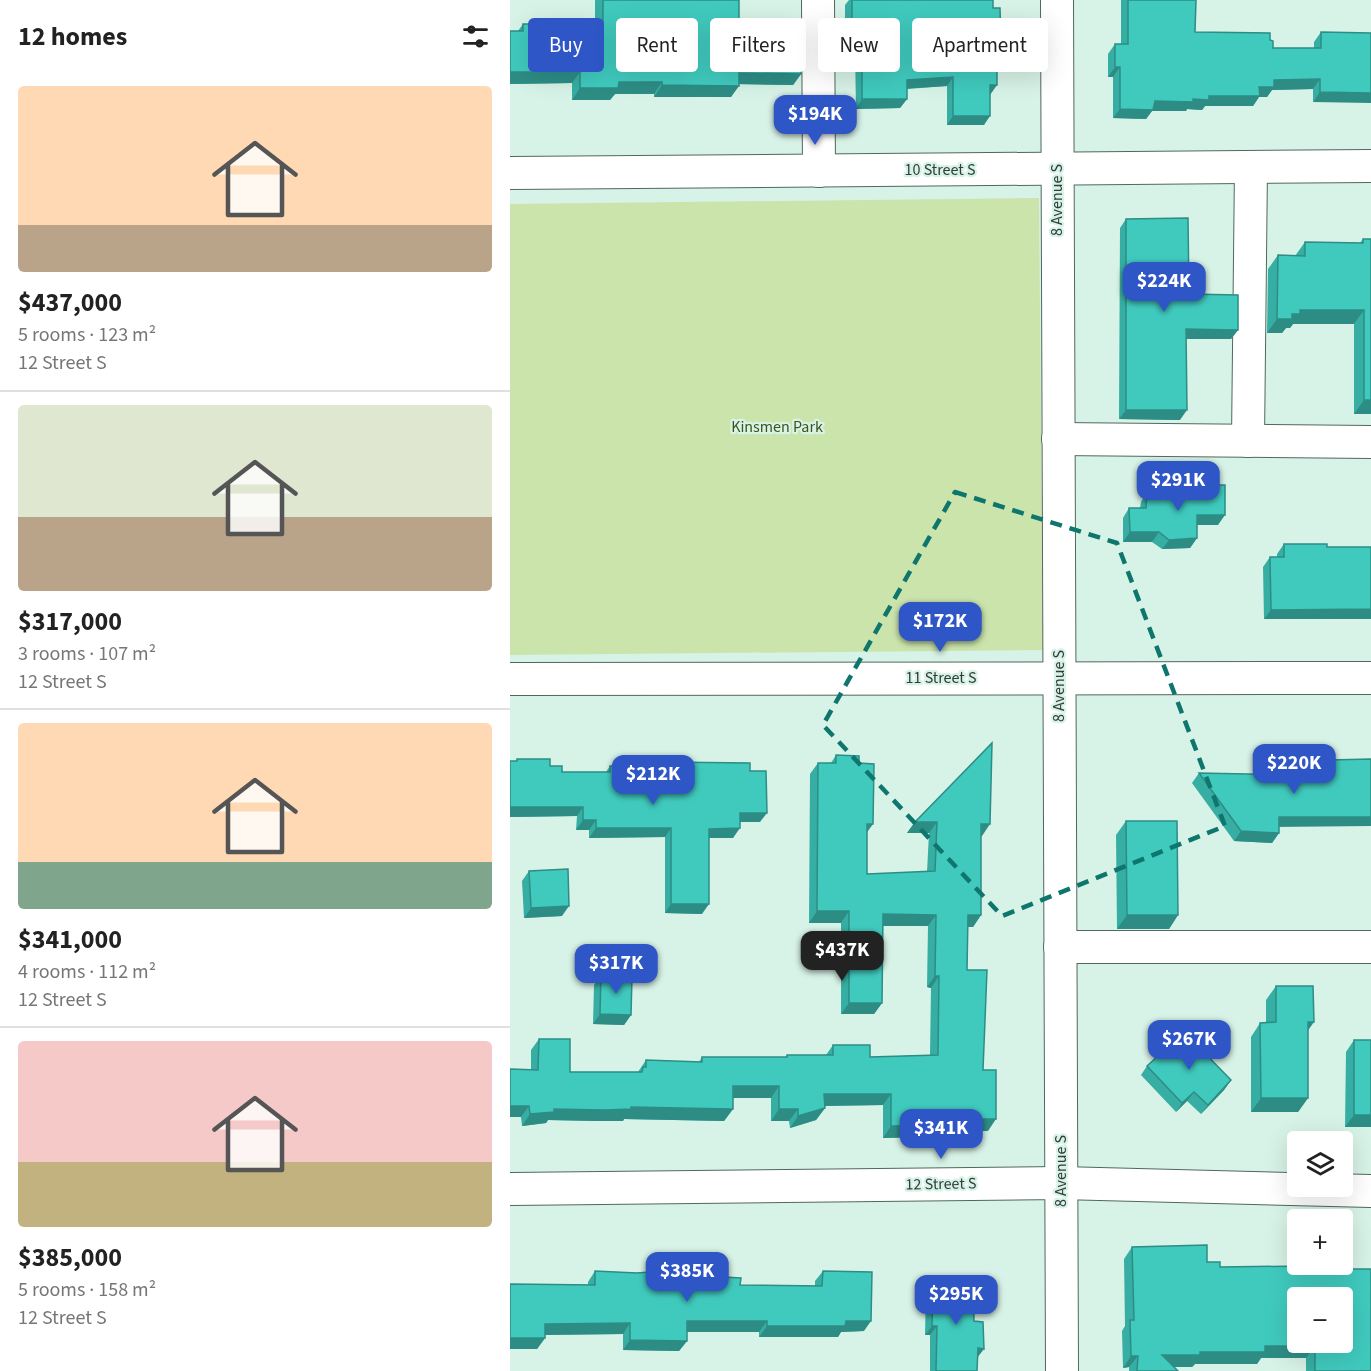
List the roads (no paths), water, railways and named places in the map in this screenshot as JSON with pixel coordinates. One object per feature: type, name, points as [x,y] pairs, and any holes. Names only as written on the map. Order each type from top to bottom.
[{"type":"street","points":[[818,0],[819,171]]},
{"type":"street","name":"8 Avenue S","points":[[1057,0],[1062,1371]]},
{"type":"street","name":"10 Street S","points":[[510,173],[1371,166]]},
{"type":"street","points":[[1248,441],[1251,167]]},
{"type":"street","points":[[1058,439],[1371,442]]},
{"type":"street","name":"11 Street S","points":[[510,679],[1371,678]]},
{"type":"street","points":[[1060,947],[1371,947]]},
{"type":"street","name":"12 Street S","points":[[510,1189],[1061,1183],[1371,1191]]},
{"type":"park label","name":"Kinsmen Park","points":[[777,427]]}]
